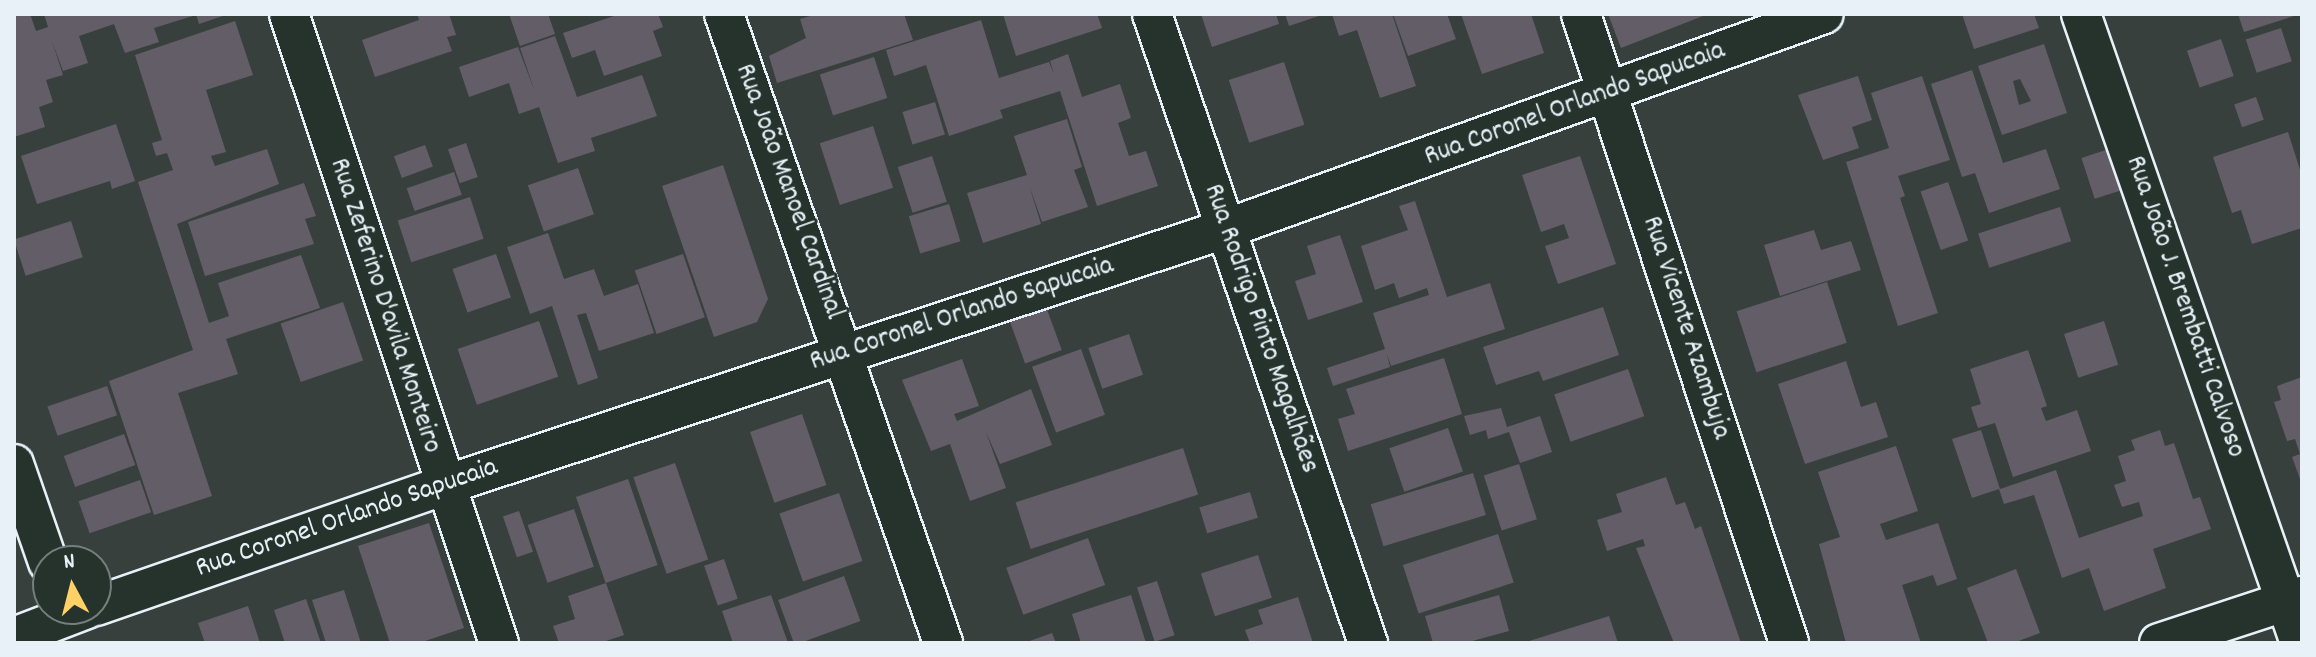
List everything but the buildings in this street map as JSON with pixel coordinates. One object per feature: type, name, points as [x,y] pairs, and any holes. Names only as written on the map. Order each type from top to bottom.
[{"type":"street","name":"Rua Zeferino D'avila Monteiro","points":[[289,14],[442,486],[499,643]]},
{"type":"street","name":"Rua João Manoel Cardinal","points":[[724,14],[845,353],[943,643]]},
{"type":"street","name":"Rua Rodrigo Pinto Magalhães","points":[[1152,14],[1368,643]]},
{"type":"street","name":"Rua Vicente Azambuja","points":[[1581,14],[1789,643]]},
{"type":"street","name":"Rua Coronel Orlando Sapucaia","points":[[112,605],[442,486],[1225,229],[1609,95],[1824,14]]},
{"type":"street","name":"Rua João J. Brembatti Calvoso","points":[[2081,14],[2294,598],[2300,643]]},
{"type":"street","points":[[14,464],[42,545]]},
{"type":"street","points":[[2159,643],[2294,598]]},
{"type":"street","name":"Rua Coronel Orlando Sapucaia","points":[[14,637],[52,625]]}]
